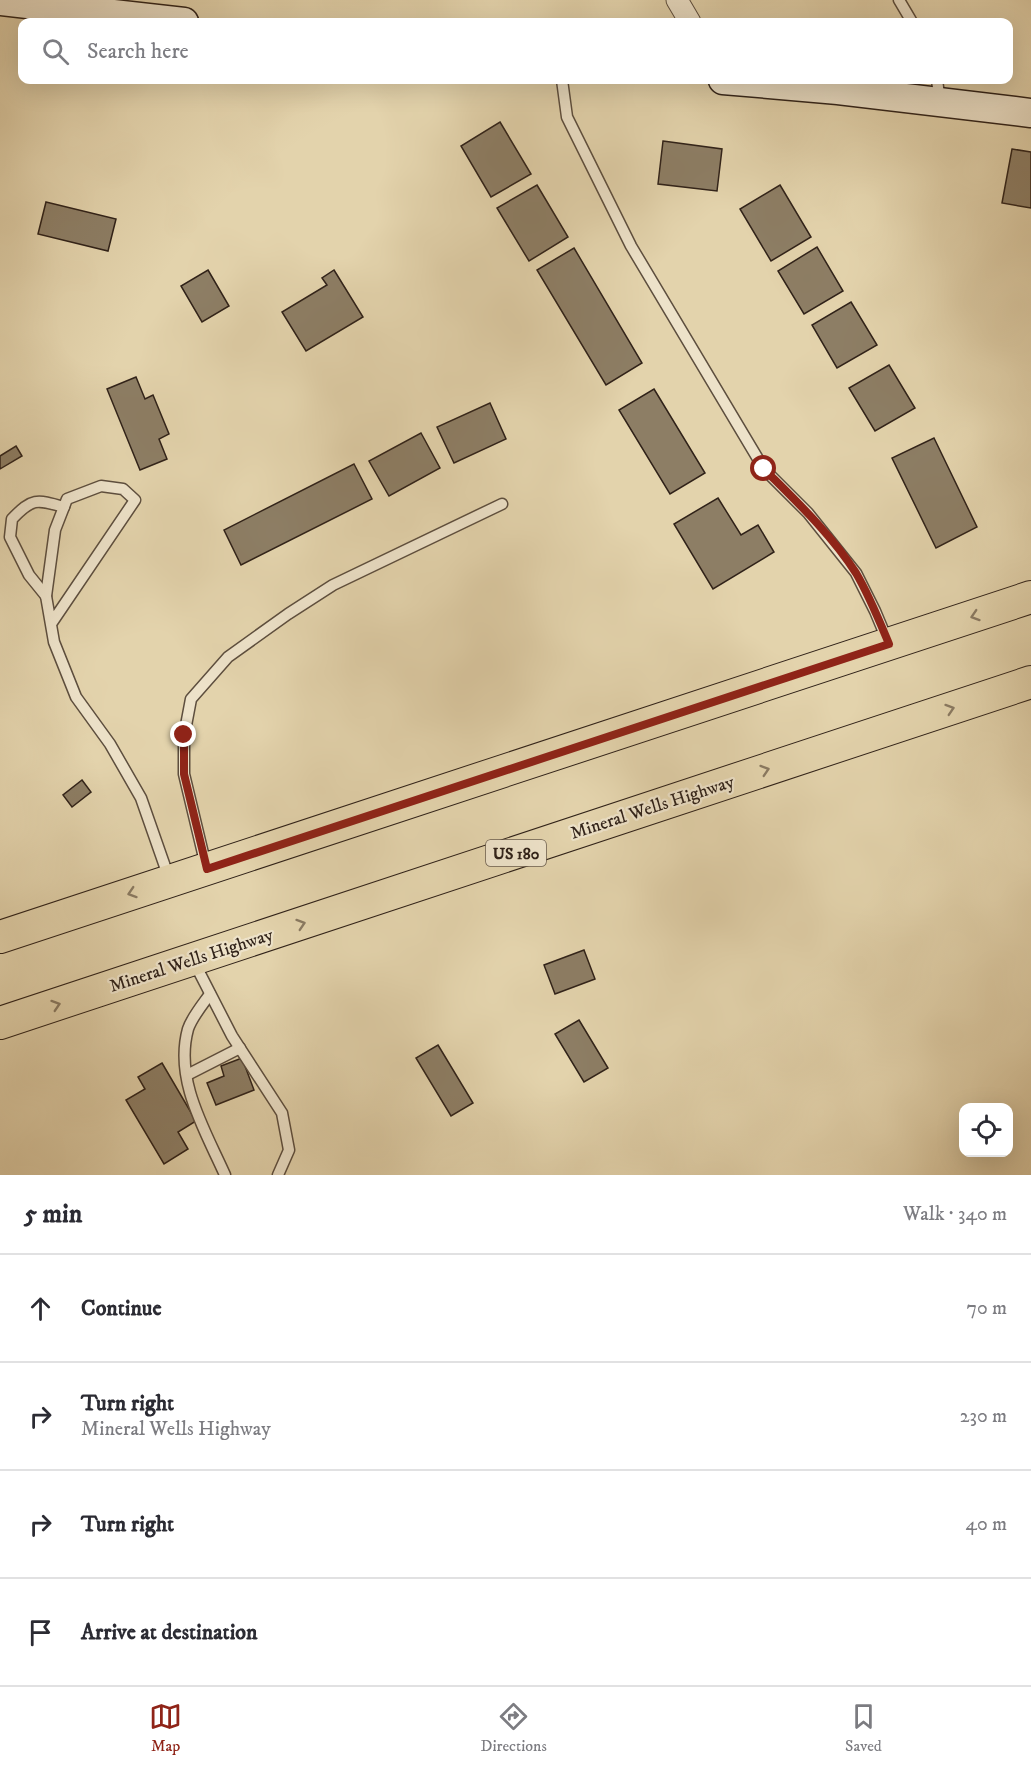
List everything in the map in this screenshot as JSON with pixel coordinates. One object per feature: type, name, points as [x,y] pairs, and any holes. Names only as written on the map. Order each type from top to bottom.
[{"type":"main road","points":[[0,937],[1031,599]]},
{"type":"main road","name":"Mineral Wells Highway","points":[[0,1023],[1031,682]]},
{"type":"street","points":[[677,0],[688,18]]},
{"type":"street","points":[[0,1],[149,18]]},
{"type":"street","points":[[769,84],[838,90],[938,91],[1031,113]]},
{"type":"lane","points":[[899,0],[910,18]]},
{"type":"lane","points":[[563,84],[567,117],[631,246],[764,469],[808,513],[856,573],[889,644]]},
{"type":"lane","points":[[51,624],[135,500],[123,489],[101,486],[67,499],[55,530],[46,596],[54,642],[76,697],[110,744],[141,798],[170,881]]},
{"type":"lane","points":[[46,596],[29,575],[10,537],[12,519],[27,503],[44,501],[64,507]]},
{"type":"lane","points":[[207,869],[184,774],[184,735],[191,699],[228,657],[333,585],[502,504]]},
{"type":"lane","points":[[193,960],[240,1048],[282,1113],[289,1150],[278,1175]]},
{"type":"lane","points":[[210,994],[189,1028],[184,1059],[189,1090],[225,1175]]},
{"type":"lane","points":[[187,1075],[240,1048]]},
{"type":"building","points":[[500,122],[531,174],[491,197],[461,146]]},
{"type":"building","points":[[663,141],[722,149],[717,191],[658,184]]},
{"type":"building","points":[[1012,149],[1031,152],[1031,208],[1002,203]]},
{"type":"building","points":[[537,185],[568,237],[529,261],[497,208]]},
{"type":"building","points":[[780,185],[811,237],[771,261],[740,209]]},
{"type":"building","points":[[46,202],[116,219],[108,251],[38,234]]},
{"type":"building","points":[[817,247],[843,291],[804,314],[778,271]]},
{"type":"building","points":[[574,248],[642,363],[606,385],[537,270]]},
{"type":"building","points":[[208,270],[229,306],[202,322],[181,286]]},
{"type":"building","points":[[334,270],[363,317],[306,351],[282,312],[327,285],[322,278]]},
{"type":"building","points":[[851,302],[877,345],[837,368],[812,325]]},
{"type":"building","points":[[889,365],[915,408],[875,431],[849,388]]},
{"type":"building","points":[[136,377],[145,399],[153,395],[169,434],[159,439],[167,459],[140,470],[107,389]]},
{"type":"building","points":[[654,389],[705,473],[670,494],[619,410]]},
{"type":"building","points":[[490,403],[506,439],[454,463],[437,427]]},
{"type":"building","points":[[421,433],[440,468],[389,496],[369,461]]},
{"type":"building","points":[[934,438],[977,527],[936,548],[892,458]]},
{"type":"building","points":[[16,446],[22,456],[0,469],[0,456]]},
{"type":"building","points":[[354,464],[372,499],[241,565],[224,530]]},
{"type":"building","points":[[718,498],[741,535],[758,525],[774,552],[713,589],[674,524]]},
{"type":"building","points":[[82,780],[91,792],[72,807],[63,795]]},
{"type":"building","points":[[584,950],[595,979],[555,994],[544,965]]},
{"type":"building","points":[[579,1020],[608,1068],[584,1082],[555,1034]]},
{"type":"building","points":[[438,1045],[473,1103],[451,1116],[416,1058]]},
{"type":"building","points":[[242,1058],[254,1090],[216,1105],[207,1083],[224,1076],[221,1066]]},
{"type":"building","points":[[162,1063],[196,1121],[178,1132],[188,1149],[164,1164],[126,1100],[145,1089],[138,1077]]},
{"type":"route","points":[[184,735],[184,774],[207,869],[889,644],[856,573],[808,513],[764,469]]}]
